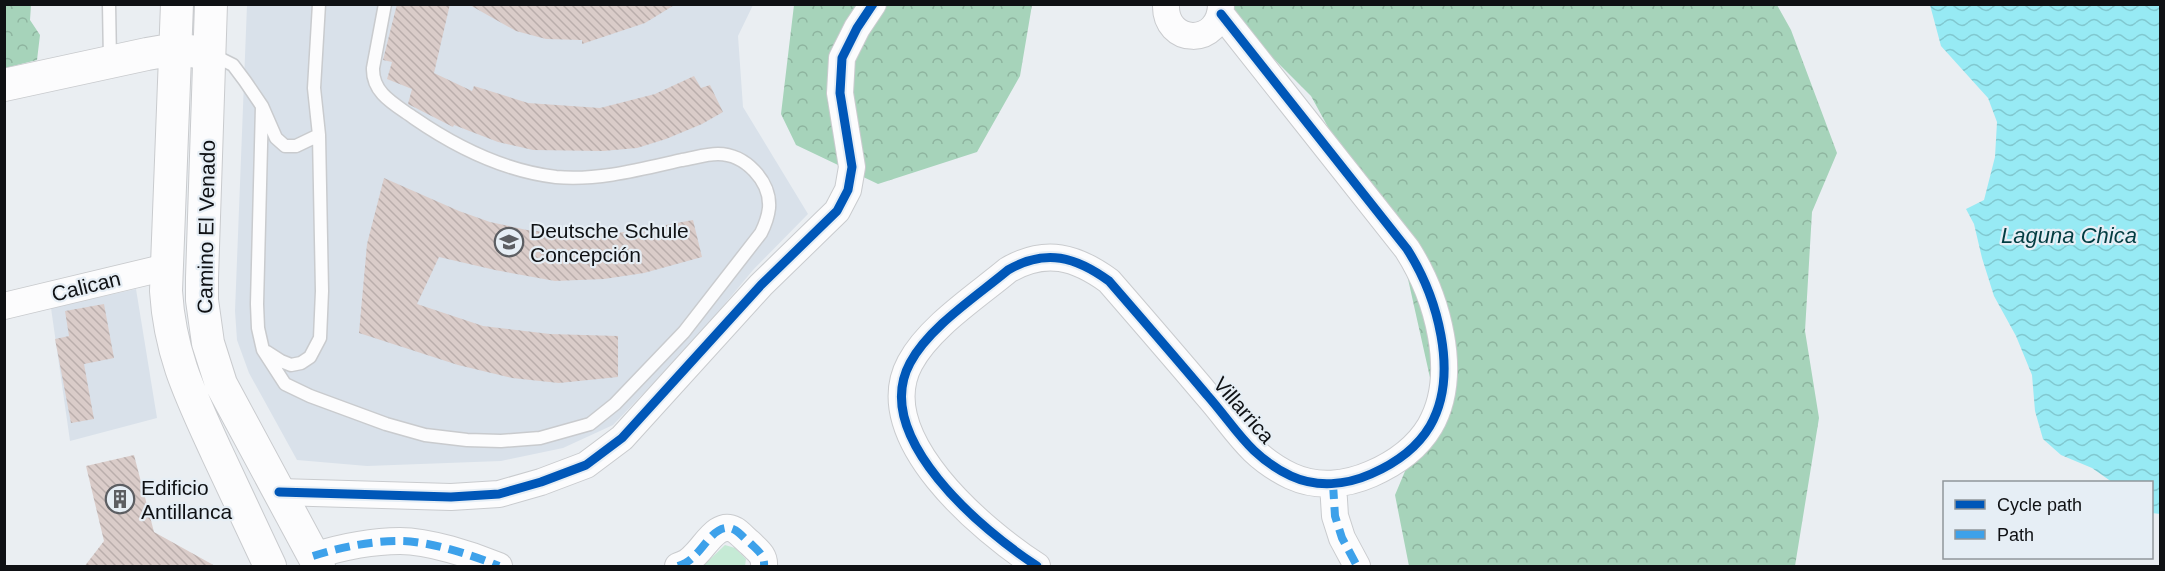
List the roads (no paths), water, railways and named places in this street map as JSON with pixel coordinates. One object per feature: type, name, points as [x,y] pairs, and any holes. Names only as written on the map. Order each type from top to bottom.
[{"type":"street","name":"Camino El Venado","points":[[177,4],[166,267],[171,335],[194,405],[270,567]]},
{"type":"street","name":"Camino El Venado","points":[[212,4],[202,278],[204,321],[213,364],[221,384],[316,561]]},
{"type":"street","points":[[279,492],[451,497],[499,494],[541,482],[586,465],[622,438],[761,285],[837,211],[848,190],[852,167],[840,93],[842,58],[873,4]]},
{"type":"street","points":[[1166,4],[1166,16],[1169,23],[1180,33],[1194,37],[1214,27],[1221,9]]},
{"type":"street","name":"Villarrica","points":[[1037,567],[984,528],[966,511],[935,474],[907,429],[900,399],[909,364],[931,335],[1008,270],[1031,260],[1042,257],[1072,260],[1086,265],[1109,281],[1257,456],[1294,477],[1319,483],[1333,483],[1353,480],[1381,469],[1407,452],[1430,426],[1441,398],[1444,370],[1439,326],[1420,269],[1407,249],[1221,9]]},
{"type":"street","points":[[4,85],[110,61],[176,50],[210,53]]},
{"type":"street","name":"Calican","points":[[4,306],[166,267]]},
{"type":"street","points":[[1333,483],[1335,516],[1342,538],[1357,567]]},
{"type":"street","points":[[678,567],[693,558],[713,534],[728,528],[735,530],[760,552],[764,567]]},
{"type":"street","points":[[316,561],[346,546],[402,541],[444,548],[499,567]]},
{"type":"lane","points":[[109,4],[110,61]]},
{"type":"lane","points":[[263,350],[280,362],[291,365],[301,363],[310,357],[320,338],[322,291],[319,135],[314,88],[320,4]]},
{"type":"lane","points":[[262,106],[258,328],[263,350],[285,384],[310,396],[386,424],[425,435],[501,441],[540,438],[563,433],[590,424],[615,404],[684,332],[761,234],[767,220],[769,195],[764,184],[748,165],[728,155],[696,157],[602,176],[577,178],[532,172],[501,164],[465,149],[390,102],[378,89],[373,79],[373,68],[385,4]]},
{"type":"lane","points":[[210,53],[233,65],[254,92],[276,138],[285,146],[296,146],[319,135]]},
{"type":"water","name":"Laguna Chica","points":[[1930,5],[2160,5],[2160,514],[2153,513],[2153,481],[2111,481],[2092,468],[2061,455],[2043,439],[2035,411],[2032,375],[2016,336],[1994,296],[1974,224],[1966,209],[1984,200],[1995,157],[1997,122],[1988,98],[1941,46]]},
{"type":"place","name":"Deutsche Schule Concepción","points":[[509,242]]},
{"type":"place","name":"Edificio Antillanca","points":[[120,499]]}]
